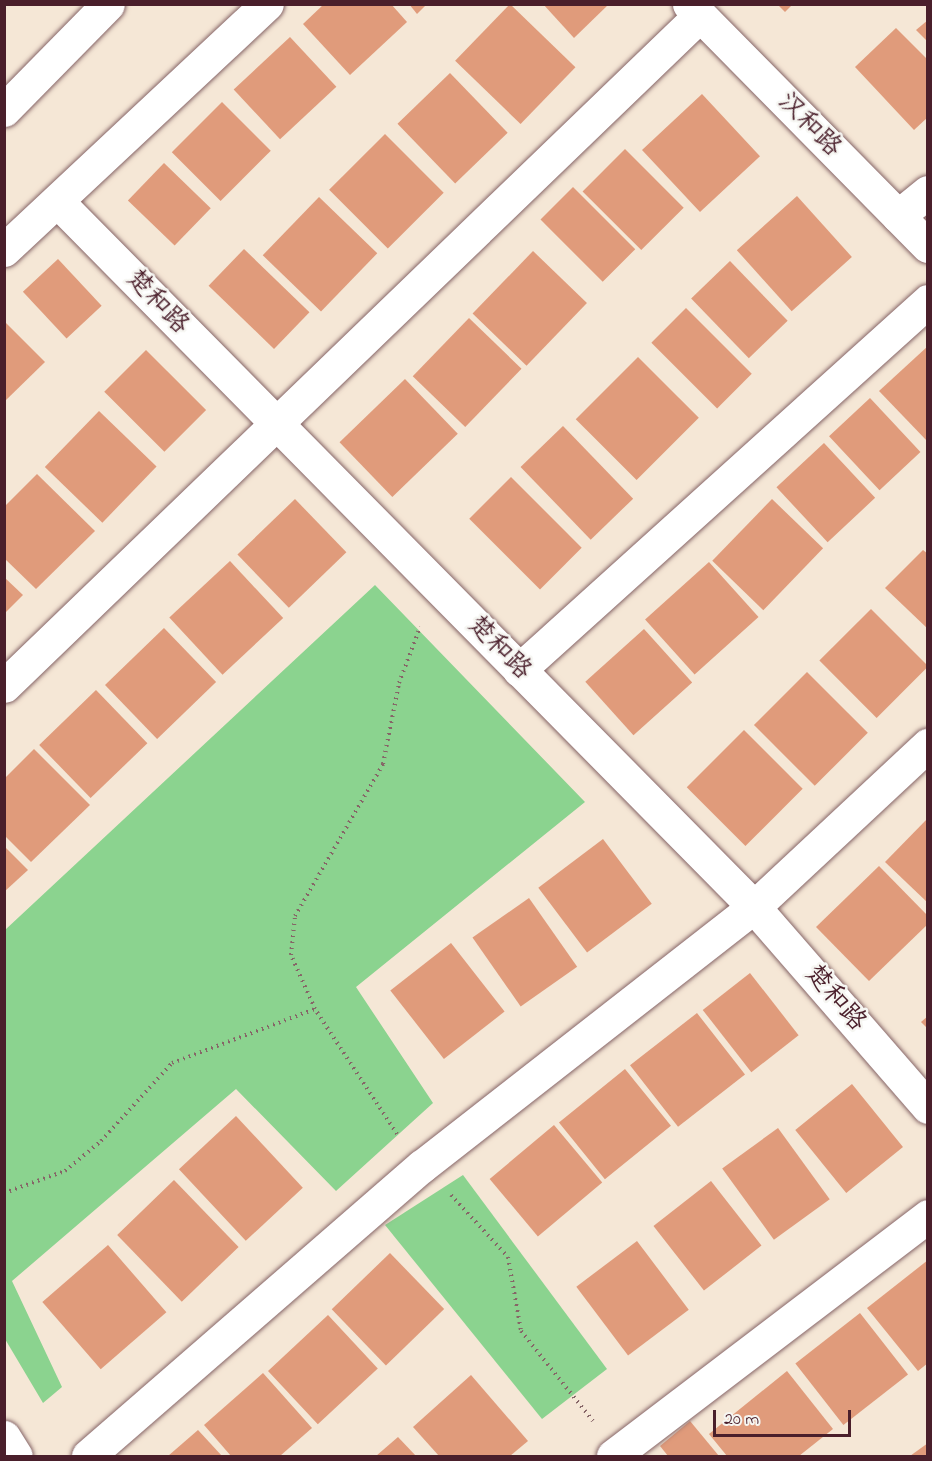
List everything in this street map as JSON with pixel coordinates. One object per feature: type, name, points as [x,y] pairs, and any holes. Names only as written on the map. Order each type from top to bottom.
[{"type":"street","points":[[4,110],[108,4]]},
{"type":"street","points":[[4,250],[267,4]]},
{"type":"street","points":[[4,686],[276,427],[694,10]]},
{"type":"street","name":"汉和路","points":[[694,10],[927,246]]},
{"type":"street","points":[[898,216],[927,192]]},
{"type":"street","name":"楚和路","points":[[57,201],[276,427],[754,907],[927,1107]]},
{"type":"street","points":[[519,670],[927,302]]},
{"type":"street","points":[[88,1456],[422,1167],[754,907],[927,745]]},
{"type":"street","points":[[614,1456],[927,1216]]},
{"type":"street","points":[[4,1437],[16,1456]]},
{"type":"path","points":[[435,587],[399,684],[383,764],[295,916],[291,955],[315,1009],[422,1167],[508,1257],[521,1331],[572,1388],[614,1456]]},
{"type":"path","points":[[4,1193],[65,1171],[100,1141],[172,1063],[315,1009]]},
{"type":"green space","points":[[375,585],[585,802],[356,987],[433,1103],[336,1191],[236,1089],[12,1281],[62,1387],[43,1403],[5,1339],[5,930]]},
{"type":"green space","points":[[463,1175],[607,1369],[542,1419],[385,1225]]},
{"type":"building","points":[[324,4],[391,4],[407,22],[350,75],[303,24]]},
{"type":"building","points":[[409,4],[427,4],[417,14]]},
{"type":"building","points":[[510,4],[575,67],[521,124],[455,61]]},
{"type":"building","points":[[543,4],[609,4],[574,38]]},
{"type":"building","points":[[778,5],[792,5],[785,12]]},
{"type":"building","points":[[928,20],[928,42],[916,30]]},
{"type":"building","points":[[896,28],[928,60],[928,117],[914,130],[855,67]]},
{"type":"building","points":[[290,37],[336,87],[280,139],[234,90]]},
{"type":"building","points":[[450,73],[508,133],[455,183],[397,124]]},
{"type":"building","points":[[702,94],[760,156],[700,212],[642,150]]},
{"type":"building","points":[[222,102],[271,151],[221,201],[172,152]]},
{"type":"building","points":[[385,134],[444,193],[388,249],[329,190]]},
{"type":"building","points":[[625,149],[684,208],[641,250],[583,191]]},
{"type":"building","points":[[164,163],[211,208],[175,246],[128,200]]},
{"type":"building","points":[[573,187],[635,249],[603,282],[540,220]]},
{"type":"building","points":[[797,196],[852,257],[792,311],[737,250]]},
{"type":"building","points":[[319,197],[377,253],[321,312],[263,255]]},
{"type":"building","points":[[244,249],[309,312],[274,349],[209,286]]},
{"type":"building","points":[[533,251],[587,303],[527,366],[473,314]]},
{"type":"building","points":[[58,259],[102,306],[67,339],[23,292]]},
{"type":"building","points":[[730,261],[788,321],[749,358],[691,299]]},
{"type":"building","points":[[686,308],[752,374],[717,408],[651,343]]},
{"type":"building","points":[[469,318],[522,369],[465,427],[413,376]]},
{"type":"building","points":[[4,321],[45,362],[4,402]]},
{"type":"building","points":[[928,346],[928,442],[879,391]]},
{"type":"building","points":[[146,350],[206,410],[164,452],[104,392]]},
{"type":"building","points":[[638,357],[699,418],[637,480],[576,419]]},
{"type":"building","points":[[405,379],[458,434],[392,497],[340,442]]},
{"type":"building","points":[[870,398],[920,452],[880,490],[829,436]]},
{"type":"building","points":[[99,411],[157,467],[102,523],[45,467]]},
{"type":"building","points":[[563,426],[633,499],[591,540],[521,467]]},
{"type":"building","points":[[824,443],[875,498],[828,542],[776,487]]},
{"type":"building","points":[[37,474],[95,531],[36,589],[4,558],[4,507]]},
{"type":"building","points":[[511,477],[582,548],[540,589],[469,519]]},
{"type":"building","points":[[295,499],[346,552],[289,608],[237,555]]},
{"type":"building","points":[[772,499],[823,548],[763,610],[712,561]]},
{"type":"building","points":[[923,550],[928,554],[928,629],[885,588]]},
{"type":"building","points":[[230,561],[283,618],[222,675],[169,618]]},
{"type":"building","points":[[709,562],[759,617],[695,675],[645,620]]},
{"type":"building","points":[[4,577],[23,595],[4,614]]},
{"type":"building","points":[[871,609],[928,666],[877,718],[819,661]]},
{"type":"building","points":[[164,628],[216,682],[157,739],[105,685]]},
{"type":"building","points":[[644,629],[692,683],[633,735],[585,682]]},
{"type":"building","points":[[807,672],[868,733],[815,786],[754,725]]},
{"type":"building","points":[[96,690],[147,743],[91,798],[39,745]]},
{"type":"building","points":[[744,730],[803,789],[745,846],[687,787]]},
{"type":"building","points":[[34,749],[90,805],[31,862],[4,835],[4,779]]},
{"type":"building","points":[[928,818],[928,903],[885,862]]},
{"type":"building","points":[[603,839],[652,904],[587,952],[538,888]]},
{"type":"building","points":[[4,846],[28,870],[4,892]]},
{"type":"building","points":[[879,866],[928,916],[928,924],[869,981],[816,927]]},
{"type":"building","points":[[529,898],[577,967],[521,1006],[472,938]]},
{"type":"building","points":[[451,943],[505,1012],[444,1059],[390,990]]},
{"type":"building","points":[[750,973],[799,1035],[751,1072],[703,1010]]},
{"type":"building","points":[[697,1013],[745,1074],[678,1127],[630,1065]]},
{"type":"building","points":[[928,1016],[928,1029],[921,1022]]},
{"type":"building","points":[[625,1069],[671,1126],[605,1179],[559,1122]]},
{"type":"building","points":[[852,1084],[903,1147],[846,1193],[795,1130]]},
{"type":"building","points":[[236,1116],[303,1188],[246,1241],[179,1169]]},
{"type":"building","points":[[554,1125],[602,1182],[538,1236],[490,1179]]},
{"type":"building","points":[[778,1128],[830,1199],[774,1240],[722,1169]]},
{"type":"building","points":[[174,1180],[239,1247],[182,1302],[117,1235]]},
{"type":"building","points":[[711,1181],[761,1246],[704,1291],[653,1226]]},
{"type":"building","points":[[637,1241],[689,1310],[628,1355],[576,1287]]},
{"type":"building","points":[[108,1245],[166,1312],[101,1369],[42,1302]]},
{"type":"building","points":[[390,1253],[444,1309],[386,1365],[332,1309]]},
{"type":"building","points":[[928,1260],[928,1363],[918,1371],[867,1308]]},
{"type":"building","points":[[860,1313],[908,1374],[843,1425],[795,1363]]},
{"type":"building","points":[[328,1315],[378,1368],[318,1424],[268,1371]]},
{"type":"building","points":[[787,1371],[833,1429],[799,1456],[727,1456],[709,1434]]},
{"type":"building","points":[[263,1373],[312,1428],[280,1456],[231,1456],[204,1425]]},
{"type":"building","points":[[471,1375],[528,1441],[510,1456],[439,1456],[413,1427]]},
{"type":"building","points":[[690,1421],[719,1456],[668,1456],[660,1446]]},
{"type":"building","points":[[198,1430],[222,1456],[168,1456]]},
{"type":"building","points":[[398,1437],[416,1456],[376,1456]]},
{"type":"building","points":[[928,1443],[928,1456],[910,1456]]}]
